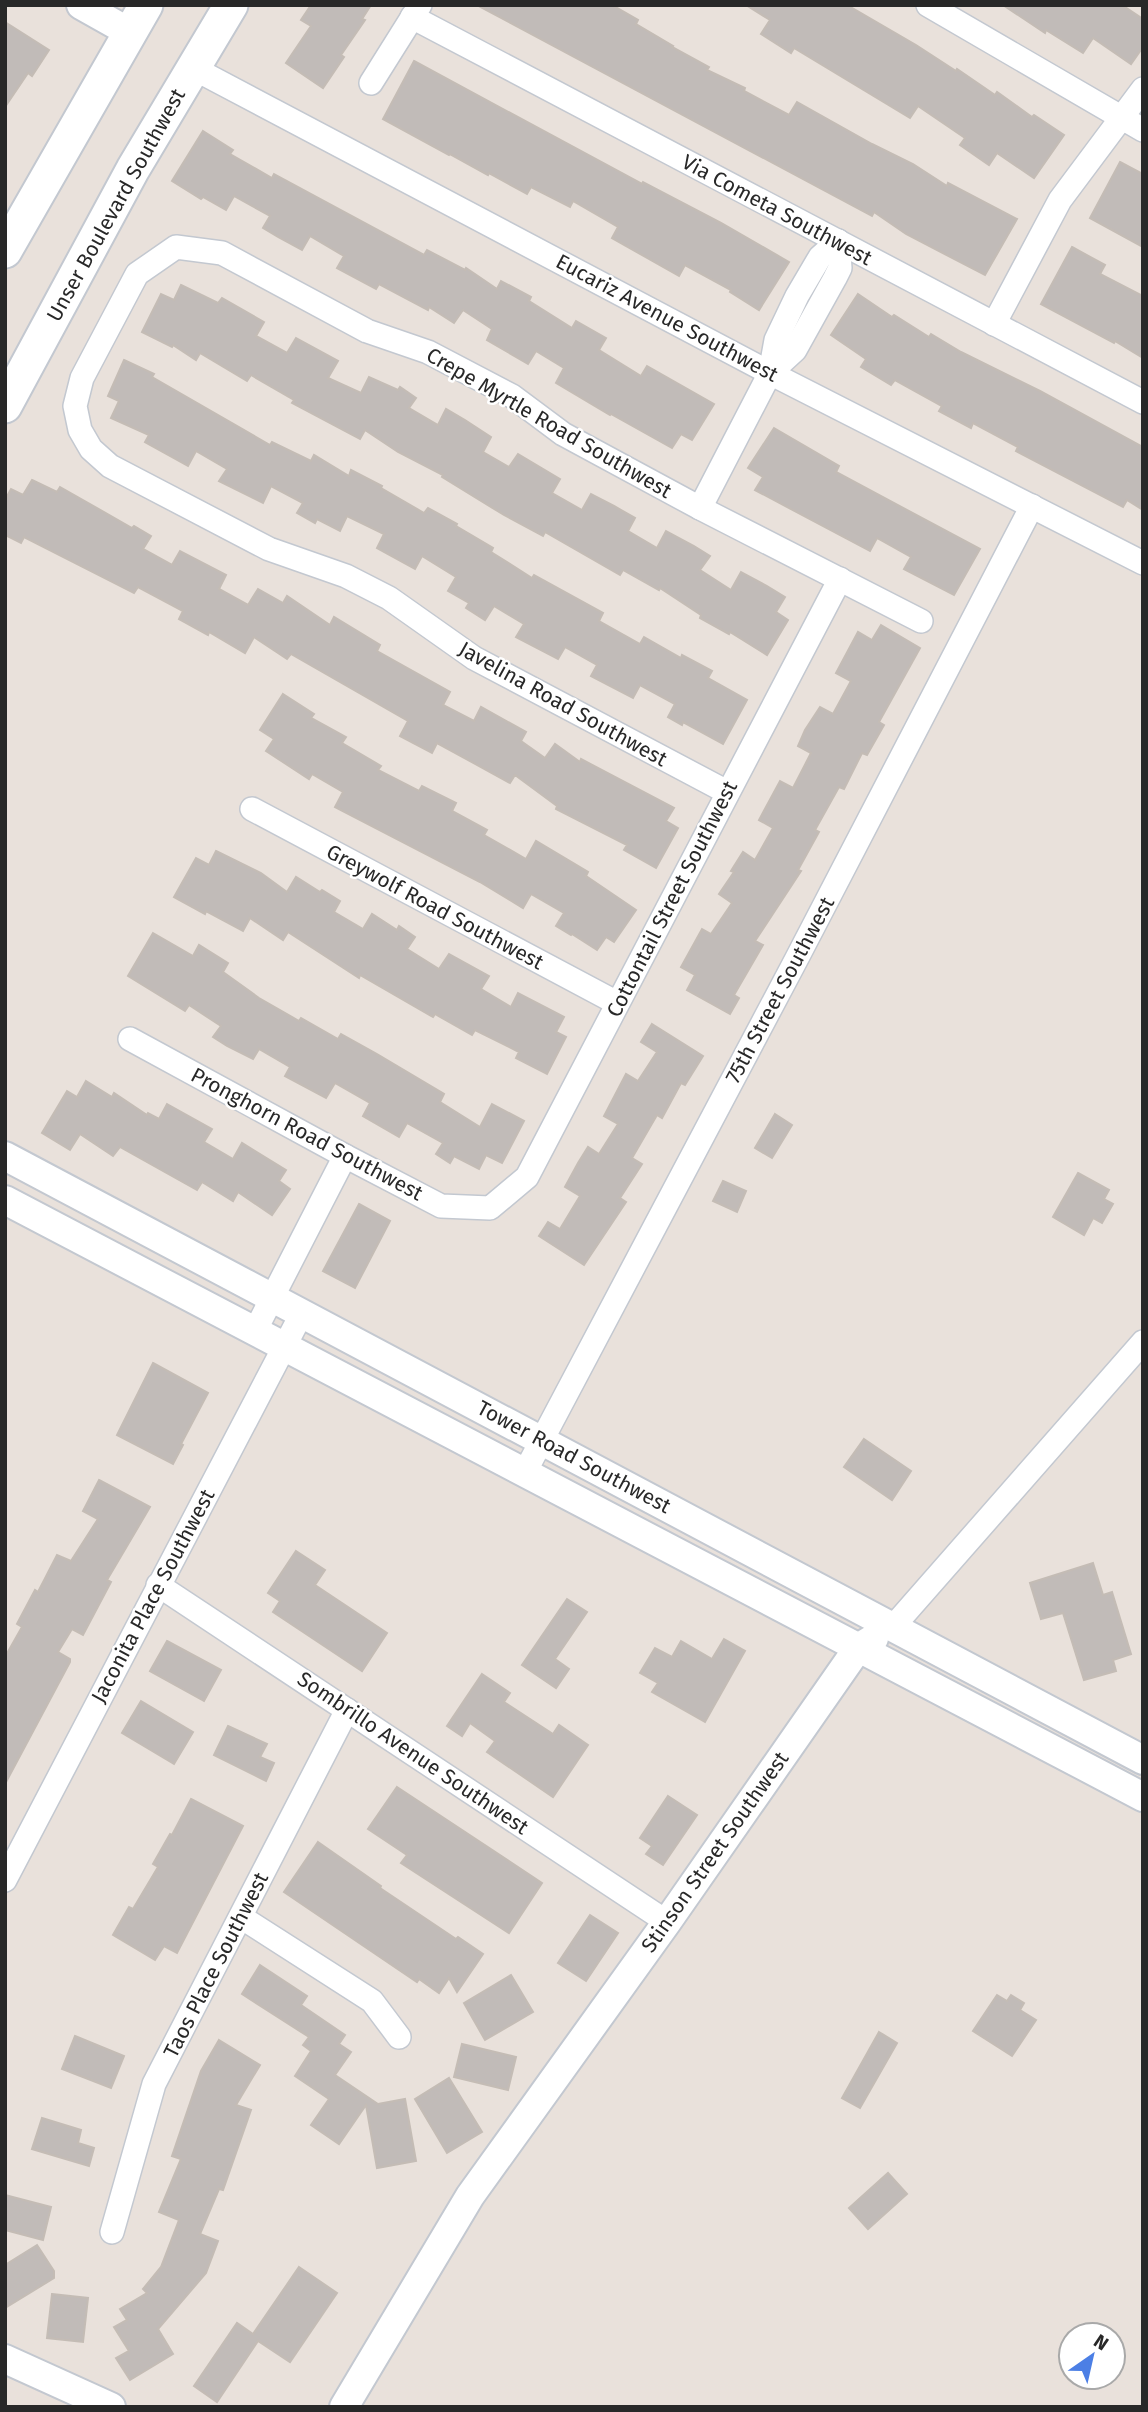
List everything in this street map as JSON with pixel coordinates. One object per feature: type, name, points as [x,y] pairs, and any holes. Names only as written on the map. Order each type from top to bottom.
[{"type":"main road","name":"Unser Boulevard Southwest","points":[[5,406],[127,180],[232,5]]},
{"type":"main road","points":[[5,251],[137,18]]},
{"type":"street","points":[[81,5],[137,18]]},
{"type":"street","points":[[928,5],[1143,130]]},
{"type":"street","points":[[371,83],[416,11]]},
{"type":"street","name":"Via Cometa Southwest","points":[[416,11],[838,242],[1143,402]]},
{"type":"street","name":"Eucariz Avenue Southwest","points":[[193,68],[770,373],[1143,563]]},
{"type":"street","points":[[994,324],[1060,200],[1143,89]]},
{"type":"street","points":[[700,508],[770,373],[795,350],[830,288],[840,268],[838,242]]},
{"type":"street","name":"Crepe Myrtle Road Southwest","points":[[137,274],[176,247],[222,253],[367,331],[428,352],[512,397],[563,434],[920,621]]},
{"type":"street","name":"Javelina Road Southwest","points":[[137,274],[82,378],[75,406],[80,430],[91,449],[110,466],[269,549],[346,576],[389,598],[474,658],[727,792]]},
{"type":"street","name":"75th Street Southwest","points":[[524,1472],[802,948],[1032,506]]},
{"type":"street","name":"Cottontail Street Southwest","points":[[490,1208],[527,1177],[840,579]]},
{"type":"street","name":"Greywolf Road Southwest","points":[[252,810],[617,1003]]},
{"type":"street","name":"Pronghorn Road Southwest","points":[[130,1040],[442,1206],[490,1208]]},
{"type":"street","name":"Tower Road Southwest","points":[[5,1156],[1143,1760]]},
{"type":"street","points":[[255,1331],[345,1156]]},
{"type":"street","name":"Tower Road Southwest","points":[[5,1199],[1143,1797]]},
{"type":"street","name":"Jaconita Place Southwest","points":[[5,1880],[302,1313]]},
{"type":"street","name":"Stinson Street Southwest","points":[[344,2407],[470,2196],[667,1922],[858,1648],[892,1628],[1143,1342]]},
{"type":"street","name":"Sombrillo Avenue Southwest","points":[[158,1585],[667,1922]]},
{"type":"street","name":"Taos Place Southwest","points":[[112,2232],[154,2084],[347,1710]]},
{"type":"street","points":[[241,1917],[372,2001],[399,2037]]},
{"type":"street","points":[[5,2359],[111,2407]]},
{"type":"building","points":[[311,5],[371,5],[362,19],[365,20],[341,55],[344,57],[323,88],[286,63],[311,26],[301,20]]},
{"type":"building","points":[[477,5],[612,5],[638,20],[636,24],[709,67],[707,70],[745,88],[744,91],[789,115],[797,102],[913,164],[947,186],[948,183],[1017,219],[985,275],[906,234],[874,212],[872,216]]},
{"type":"building","points":[[746,5],[847,5],[956,71],[957,69],[995,95],[997,92],[1032,117],[1034,115],[1064,135],[1034,178],[997,153],[989,165],[960,145],[965,138],[918,106],[910,118],[794,48],[791,53],[761,34],[770,20]]},
{"type":"building","points":[[1003,5],[1122,5],[1143,19],[1143,47],[1131,64],[1093,38],[1083,53],[1046,30],[1045,33]]},
{"type":"building","points":[[5,22],[49,50],[32,76],[28,73],[5,107]]},
{"type":"building","points":[[414,61],[642,184],[643,182],[721,223],[789,262],[759,310],[730,292],[731,290],[685,265],[679,276],[612,238],[618,227],[573,201],[570,207],[531,187],[527,194],[383,119]]},
{"type":"building","points":[[203,131],[233,150],[230,154],[272,178],[274,174],[424,255],[427,250],[465,270],[466,268],[497,289],[501,281],[531,297],[529,301],[572,328],[576,321],[606,338],[599,350],[641,376],[647,366],[714,404],[692,440],[681,434],[672,448],[556,383],[564,368],[536,351],[528,364],[487,340],[492,329],[463,310],[454,323],[429,307],[428,310],[379,284],[376,289],[337,268],[344,256],[310,236],[302,250],[263,228],[270,216],[234,196],[226,210],[203,197],[201,199],[172,181]]},
{"type":"building","points":[[1120,162],[1143,174],[1143,247],[1090,218]]},
{"type":"building","points":[[1072,247],[1105,265],[1100,274],[1143,296],[1143,358],[1041,304]]},
{"type":"building","points":[[181,285],[218,303],[222,298],[264,322],[256,336],[287,353],[296,338],[338,361],[328,378],[361,393],[369,377],[398,390],[400,387],[416,398],[409,408],[438,425],[446,409],[491,437],[483,452],[509,467],[518,454],[560,479],[552,493],[582,510],[591,494],[635,518],[628,531],[657,548],[666,531],[694,546],[710,556],[700,570],[731,590],[741,572],[767,586],[785,597],[776,612],[788,620],[767,655],[730,632],[729,634],[700,618],[701,615],[660,588],[659,590],[623,570],[620,575],[545,532],[543,536],[504,515],[442,477],[443,475],[398,452],[365,430],[360,439],[292,403],[294,400],[251,375],[247,381],[200,353],[196,360],[173,345],[172,347],[142,332],[161,294],[174,300]]},
{"type":"building","points":[[858,294],[929,337],[931,334],[1143,447],[1143,510],[1127,500],[1123,507],[1016,451],[1018,447],[973,423],[971,428],[939,411],[942,406],[895,380],[891,385],[861,367],[866,359],[831,335]]},
{"type":"building","points":[[124,360],[154,374],[152,377],[270,445],[272,442],[311,461],[314,455],[349,476],[351,470],[382,486],[381,488],[424,513],[428,508],[493,548],[491,552],[532,578],[534,575],[603,613],[599,621],[640,644],[644,637],[681,658],[682,655],[712,671],[708,678],[747,700],[723,744],[683,722],[682,725],[668,717],[675,704],[640,685],[633,698],[591,676],[597,665],[565,647],[558,659],[516,637],[524,624],[494,606],[485,620],[466,608],[469,603],[448,591],[456,577],[422,556],[415,569],[377,548],[384,534],[347,516],[340,531],[317,519],[315,523],[297,513],[303,503],[271,486],[263,503],[219,481],[227,469],[196,451],[188,466],[145,442],[149,435],[111,418],[119,401],[108,396]]},
{"type":"building","points":[[774,428],[839,466],[836,472],[980,549],[954,595],[904,569],[911,557],[877,538],[870,551],[755,490],[763,477],[748,468]]},
{"type":"building","points":[[32,480],[57,492],[60,487],[151,536],[143,549],[172,565],[180,551],[226,575],[219,589],[248,605],[258,589],[283,603],[287,596],[330,625],[334,617],[380,645],[377,651],[450,692],[443,705],[474,721],[481,707],[526,732],[521,741],[545,758],[555,744],[580,762],[581,759],[674,808],[666,821],[678,828],[656,868],[624,850],[627,845],[556,809],[557,806],[515,775],[510,783],[437,743],[432,753],[400,736],[408,721],[291,654],[287,659],[254,637],[245,653],[209,632],[208,635],[179,619],[183,611],[138,587],[134,593],[24,537],[21,543],[5,535],[5,500],[11,489],[23,495]]},
{"type":"building","points":[[881,625],[920,648],[879,722],[884,725],[867,755],[862,753],[844,789],[839,787],[815,830],[819,832],[798,870],[801,871],[755,941],[763,945],[734,995],[739,998],[730,1014],[687,990],[695,975],[681,967],[702,929],[711,934],[732,903],[719,894],[734,872],[731,871],[743,852],[755,860],[773,828],[759,820],[780,781],[793,788],[811,753],[798,746],[805,730],[820,707],[833,714],[851,681],[836,673],[858,632],[872,640]]},
{"type":"building","points":[[283,694],[314,714],[311,718],[346,737],[342,743],[381,766],[378,770],[419,791],[422,786],[456,803],[452,811],[487,830],[484,835],[526,859],[536,841],[588,872],[586,876],[636,910],[614,942],[606,937],[597,950],[556,926],[564,913],[531,894],[523,908],[480,882],[335,807],[343,792],[312,774],[309,779],[266,751],[274,739],[260,730]]},
{"type":"building","points":[[216,851],[261,873],[287,892],[296,877],[320,892],[322,890],[340,901],[334,912],[363,929],[372,914],[397,930],[399,926],[415,937],[407,949],[439,969],[449,954],[489,976],[481,989],[511,1007],[518,993],[564,1017],[556,1032],[566,1037],[547,1074],[516,1058],[519,1052],[475,1030],[472,1035],[435,1014],[433,1017],[360,975],[359,978],[288,932],[283,940],[250,918],[243,931],[174,897],[196,858],[209,865]]},
{"type":"building","points":[[153,933],[193,956],[199,945],[228,963],[223,972],[259,998],[299,1021],[301,1018],[338,1039],[341,1034],[377,1054],[444,1094],[440,1102],[480,1127],[492,1104],[524,1121],[502,1163],[486,1155],[479,1169],[454,1156],[450,1163],[436,1154],[443,1143],[407,1123],[399,1137],[363,1116],[370,1103],[335,1083],[326,1098],[285,1076],[290,1067],[259,1049],[253,1059],[213,1037],[221,1026],[189,1005],[185,1011],[128,976]]},
{"type":"building","points":[[652,1024],[703,1056],[685,1085],[681,1083],[662,1118],[657,1115],[632,1158],[642,1164],[620,1198],[626,1202],[584,1265],[539,1236],[548,1222],[560,1229],[580,1196],[565,1187],[588,1147],[599,1154],[618,1124],[604,1116],[626,1074],[638,1081],[657,1052],[641,1042]]},
{"type":"building","points":[[86,1081],[112,1097],[114,1093],[147,1115],[148,1113],[159,1119],[167,1104],[212,1129],[204,1142],[233,1159],[242,1143],[286,1170],[279,1181],[290,1189],[272,1215],[238,1192],[233,1201],[202,1182],[197,1190],[120,1147],[113,1156],[80,1134],[70,1150],[42,1133],[67,1091],[77,1097]]},
{"type":"building","points":[[775,1114],[792,1125],[772,1158],[755,1148]]},
{"type":"building","points":[[1078,1173],[1109,1190],[1104,1199],[1113,1204],[1102,1223],[1093,1218],[1084,1235],[1053,1217]]},
{"type":"building","points":[[723,1181],[746,1191],[737,1212],[713,1201]]},
{"type":"building","points":[[359,1204],[390,1221],[355,1288],[323,1271]]},
{"type":"building","points":[[153,1363],[208,1393],[173,1464],[117,1435]]},
{"type":"building","points":[[864,1439],[911,1471],[892,1500],[844,1467]]},
{"type":"building","points":[[99,1480],[150,1507],[107,1580],[111,1582],[83,1635],[72,1629],[58,1652],[70,1659],[70,1662],[5,1784],[5,1657],[22,1627],[17,1624],[35,1590],[38,1592],[57,1555],[71,1561],[98,1519],[83,1511]]},
{"type":"building","points":[[296,1551],[325,1570],[315,1585],[387,1633],[362,1671],[273,1612],[280,1601],[268,1593]]},
{"type":"building","points":[[1093,1563],[1103,1595],[1112,1592],[1131,1654],[1113,1660],[1116,1671],[1084,1680],[1063,1613],[1041,1619],[1030,1583]]},
{"type":"building","points":[[567,1599],[587,1612],[555,1659],[569,1669],[556,1688],[522,1665]]},
{"type":"building","points":[[724,1639],[745,1651],[705,1722],[652,1692],[658,1683],[640,1673],[655,1648],[672,1657],[681,1641],[712,1659]]},
{"type":"building","points":[[167,1641],[221,1670],[204,1701],[150,1671]]},
{"type":"building","points":[[482,1674],[510,1693],[504,1702],[553,1734],[559,1725],[588,1745],[553,1797],[487,1752],[495,1741],[470,1723],[462,1736],[447,1726]]},
{"type":"building","points":[[141,1701],[193,1732],[174,1764],[122,1733]]},
{"type":"building","points":[[228,1726],[267,1744],[260,1757],[274,1763],[266,1781],[214,1755]]},
{"type":"building","points":[[397,1787],[542,1883],[509,1933],[401,1863],[407,1855],[368,1829]]},
{"type":"building","points":[[668,1796],[697,1815],[663,1865],[646,1854],[652,1846],[640,1838]]},
{"type":"building","points":[[191,1799],[243,1826],[177,1953],[164,1946],[155,1960],[113,1935],[129,1907],[133,1909],[158,1867],[153,1864]]},
{"type":"building","points":[[318,1842],[381,1886],[380,1888],[483,1954],[457,1992],[449,1978],[439,1993],[419,1979],[417,1982],[284,1892]]},
{"type":"building","points":[[590,1915],[618,1933],[586,1981],[558,1963]]},
{"type":"building","points":[[260,1965],[307,1996],[301,2005],[345,2035],[339,2044],[351,2052],[335,2075],[378,2104],[405,2099],[416,2161],[377,2168],[366,2105],[339,2144],[311,2125],[329,2099],[295,2076],[311,2051],[303,2045],[309,2037],[242,1994]]},
{"type":"building","points":[[511,1975],[533,2012],[485,2040],[464,2003]]},
{"type":"building","points":[[997,1995],[1007,2001],[1011,1995],[1024,2003],[1020,2010],[1036,2020],[1012,2056],[973,2031]]},
{"type":"building","points":[[879,2032],[897,2043],[860,2108],[842,2098]]},
{"type":"building","points":[[75,2036],[124,2056],[111,2088],[62,2069]]},
{"type":"building","points":[[219,2040],[260,2065],[236,2105],[251,2110],[223,2190],[219,2189],[200,2234],[218,2241],[206,2273],[158,2329],[173,2354],[130,2380],[116,2358],[129,2351],[114,2327],[127,2320],[120,2309],[147,2293],[143,2289],[161,2267],[179,2220],[159,2212],[181,2159],[172,2156],[201,2071]]},
{"type":"building","points":[[462,2044],[516,2057],[508,2090],[454,2077]]},
{"type":"building","points":[[449,2078],[482,2132],[447,2153],[415,2099]]},
{"type":"building","points":[[42,2118],[81,2130],[78,2143],[94,2148],[89,2166],[32,2149]]},
{"type":"building","points":[[888,2173],[907,2194],[868,2229],[849,2208]]},
{"type":"building","points":[[5,2195],[51,2207],[43,2240],[5,2230]]},
{"type":"building","points":[[37,2245],[54,2271],[54,2278],[5,2308],[5,2265]]},
{"type":"building","points":[[299,2267],[337,2293],[290,2362],[258,2341],[217,2402],[194,2386],[237,2323],[253,2334]]},
{"type":"building","points":[[52,2294],[88,2298],[83,2342],[47,2338]]}]
